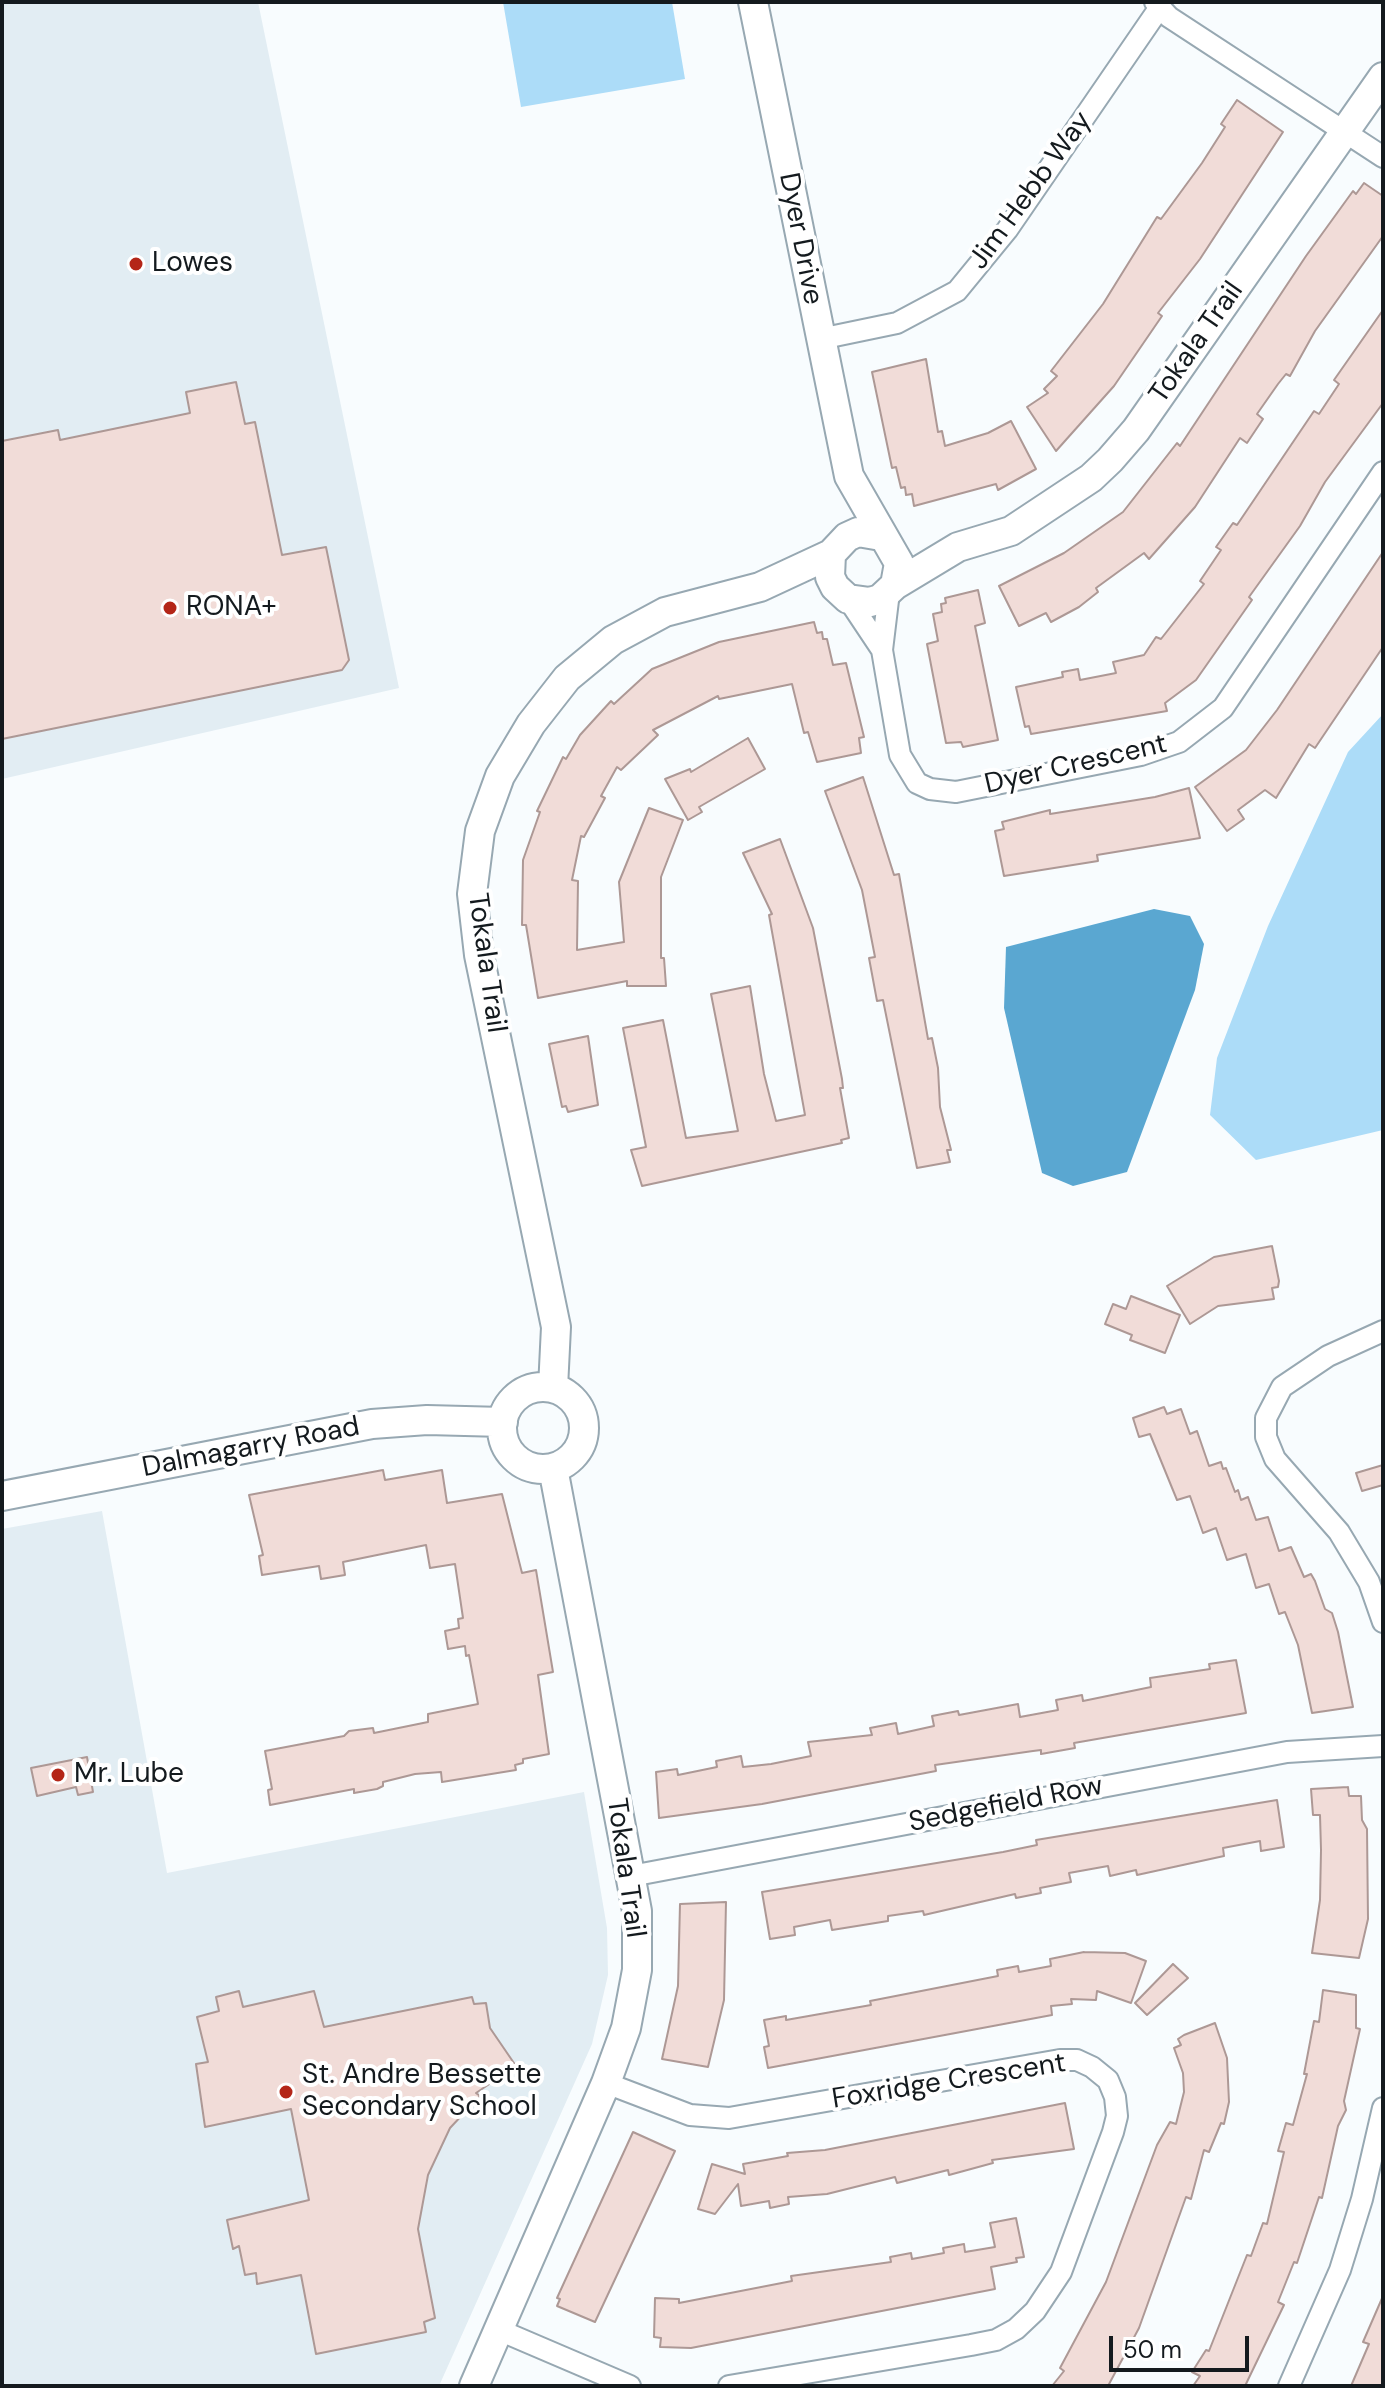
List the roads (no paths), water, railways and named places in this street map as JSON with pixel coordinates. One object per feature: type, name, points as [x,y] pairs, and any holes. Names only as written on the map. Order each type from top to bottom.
[{"type":"street","name":"Dyer Drive","points":[[753,2],[849,476],[885,539]]},
{"type":"street","name":"Jim Hebb Way","points":[[820,339],[897,323],[957,291],[1007,230],[1157,5]]},
{"type":"street","points":[[1157,5],[1169,17],[1383,157]]},
{"type":"street","name":"Tokala Trail","points":[[892,588],[958,547],[1011,531],[1091,478],[1110,460],[1136,430],[1383,77]]},
{"type":"street","name":"Dyer Crescent","points":[[892,588],[882,650],[900,755],[909,774],[930,789],[956,792],[1141,755],[1179,742],[1223,708],[1383,472]]},
{"type":"street","name":"Dyer Drive","points":[[834,549],[849,476]]},
{"type":"street","points":[[858,532],[885,539],[899,563],[892,588],[870,602],[842,593],[829,566],[834,549],[858,532]]},
{"type":"street","name":"Tokala Trail","points":[[885,539],[958,547]]},
{"type":"street","name":"Tokala Trail","points":[[553,1388],[556,1327],[479,955],[472,894],[480,831],[500,776],[531,724],[567,678],[613,640],[665,612],[760,587],[834,549]]},
{"type":"street","name":"Tokala Trail","points":[[760,587],[842,593]]},
{"type":"street","name":"Dyer Crescent","points":[[842,593],[882,650]]},
{"type":"street","points":[[1383,1331],[1328,1356],[1282,1387],[1266,1418],[1266,1437],[1275,1459],[1339,1532],[1369,1582],[1383,1622]]},
{"type":"street","points":[[553,1388],[575,1402],[584,1428],[575,1453],[553,1468],[540,1469],[516,1458],[507,1448],[503,1422],[515,1398],[526,1391],[553,1388]]},
{"type":"street","name":"Dalmagarry Road","points":[[2,1496],[372,1424],[427,1420],[503,1422]]},
{"type":"street","name":"Tokala Trail","points":[[474,2386],[606,2083],[626,2028],[637,1970],[637,1911],[553,1468]]},
{"type":"street","name":"Sedgefield Row","points":[[631,1876],[1287,1752],[1383,1746]]},
{"type":"street","name":"Foxridge Crescent","points":[[606,2083],[690,2115],[729,2118],[1060,2060],[1077,2060],[1108,2080],[1115,2097],[1117,2116],[1113,2132],[1061,2272],[1035,2311],[1016,2329],[996,2340],[971,2345],[729,2386]]},
{"type":"street","points":[[1289,2386],[1340,2270],[1362,2199],[1383,2108]]},
{"type":"street","points":[[499,2330],[630,2386]]},
{"type":"place","name":"Lowes","points":[[136,264]]},
{"type":"place","name":"RONA+","points":[[170,608]]},
{"type":"place","name":"Mr. Lube","points":[[58,1775]]},
{"type":"place","name":"St. Andre Bessette Secondary School","points":[[286,2092]]}]
